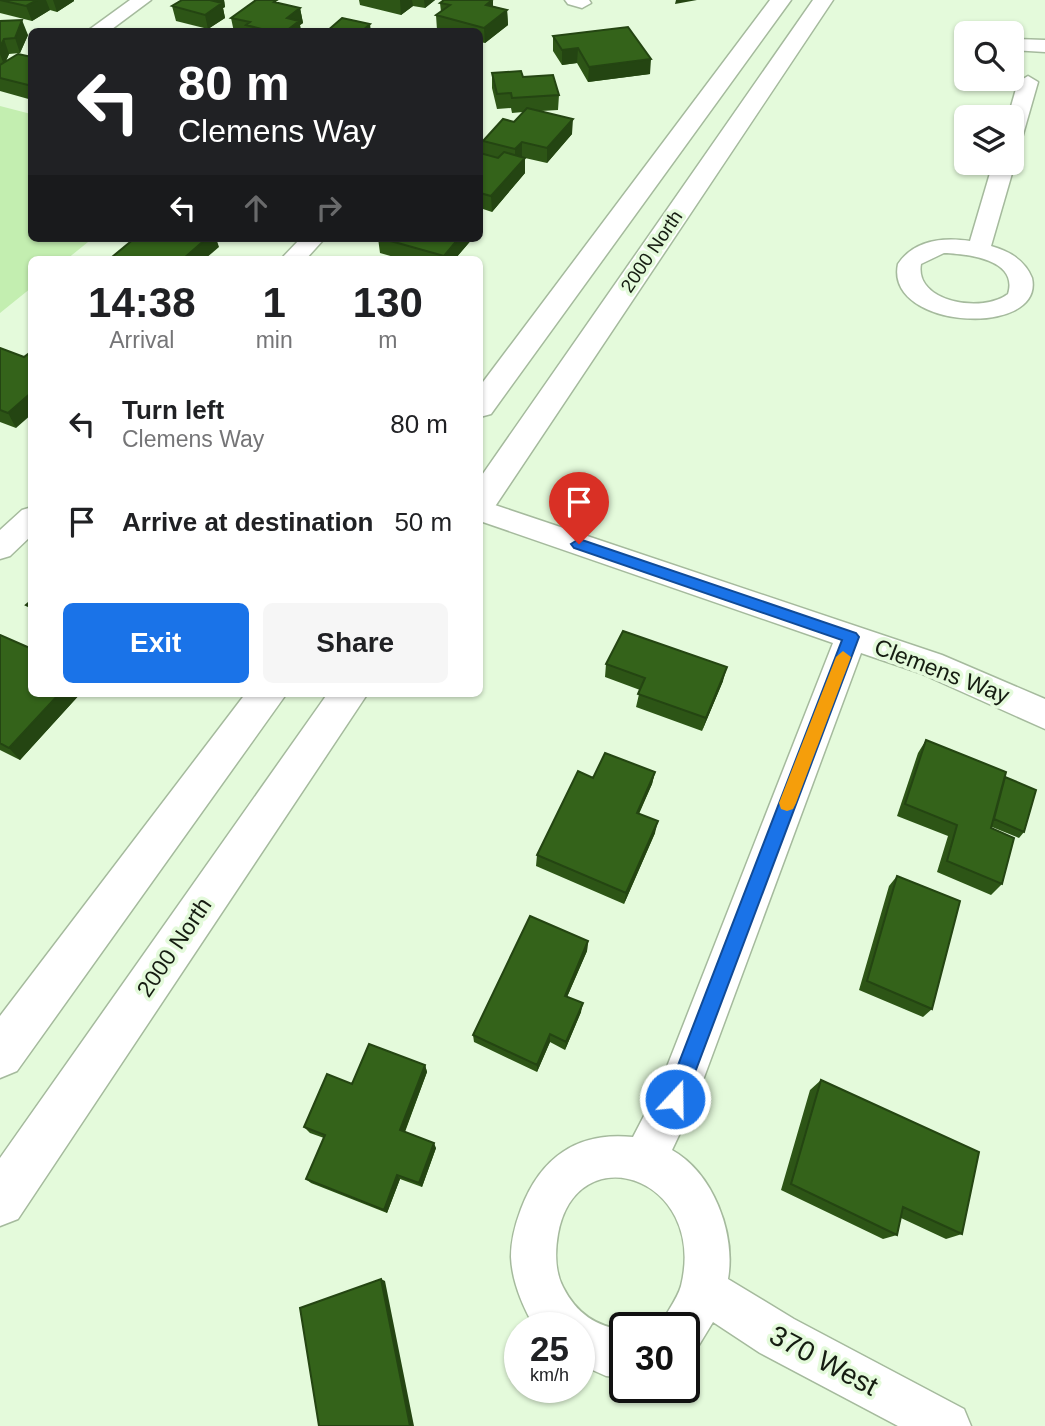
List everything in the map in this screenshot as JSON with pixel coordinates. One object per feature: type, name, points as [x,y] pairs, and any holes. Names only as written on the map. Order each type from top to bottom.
[{"type":"street","points":[[101,28],[142,0]]},
{"type":"street","name":"2000 North","points":[[483,403],[780,0]]},
{"type":"street","name":"2000 North","points":[[483,498],[823,0]]},
{"type":"street","points":[[1024,46],[1045,46]]},
{"type":"street","points":[[1021,105],[1028,81]]},
{"type":"street","points":[[979,249],[1001,175]]},
{"type":"street","points":[[296,256],[310,242]]},
{"type":"street","points":[[1022,281],[1022,292],[1016,301],[1005,308],[971,312],[935,302],[912,284],[908,273],[910,263],[917,255],[929,249],[944,246],[979,249],[1007,262],[1022,281],[1045,290]]},
{"type":"street","name":"Clemens Way","points":[[483,511],[931,664],[1017,700],[1045,715]]},
{"type":"street","points":[[0,548],[28,521]]},
{"type":"street","points":[[644,1160],[675,1099],[851,637]]},
{"type":"street","points":[[0,1054],[265,697]]},
{"type":"street","name":"2000 North","points":[[0,1201],[346,697]]},
{"type":"street","points":[[554,1312],[536,1277],[534,1250],[537,1223],[546,1199],[559,1180],[578,1164],[599,1157],[622,1156],[644,1160],[666,1171],[684,1189],[698,1211],[706,1236],[709,1263],[693,1309]]},
{"type":"street","name":"370 West","points":[[693,1309],[777,1336],[947,1426]]},
{"type":"green space","points":[[0,106],[28,113],[28,242],[88,242],[71,256],[28,256],[28,290],[0,313]]},
{"type":"building","points":[[0,0],[37,0],[26,6]]},
{"type":"building","points":[[182,0],[222,3],[205,15],[172,6]]},
{"type":"building","points":[[256,0],[277,0],[274,2],[300,8],[287,18],[299,21],[290,28],[258,28],[246,25],[250,22],[231,18]]},
{"type":"building","points":[[444,0],[492,0],[486,5],[507,10],[484,28],[436,15],[450,5],[440,3]]},
{"type":"building","points":[[342,18],[370,24],[366,28],[331,28]]},
{"type":"building","points":[[22,20],[15,38],[4,39],[0,47],[0,21]]},
{"type":"building","points":[[628,27],[651,59],[589,67],[578,48],[562,50],[553,36]]},
{"type":"building","points":[[18,54],[28,56],[28,85],[0,78],[0,65]]},
{"type":"building","points":[[521,71],[523,77],[553,75],[559,95],[512,98],[511,93],[497,94],[492,73]]},
{"type":"building","points":[[527,108],[573,119],[547,148],[522,142],[515,149],[483,141],[503,119],[514,122]]},
{"type":"building","points":[[504,152],[525,158],[491,196],[483,194],[483,154],[498,158]]},
{"type":"building","points":[[130,242],[202,242],[186,256],[113,256]]},
{"type":"building","points":[[394,242],[456,242],[444,256]]},
{"type":"building","points":[[0,348],[24,357],[28,354],[28,396],[8,413],[0,410]]},
{"type":"building","points":[[623,631],[727,667],[706,718],[638,694],[645,678],[606,664]]},
{"type":"building","points":[[0,635],[28,647],[28,697],[56,697],[9,748],[0,743]]},
{"type":"building","points":[[926,740],[1006,772],[991,828],[1014,838],[1002,884],[947,861],[957,825],[905,804]]},
{"type":"building","points":[[605,753],[655,772],[637,813],[658,821],[626,893],[537,855],[578,771],[593,778]]},
{"type":"building","points":[[1005,777],[1036,790],[1024,832],[994,819]]},
{"type":"building","points":[[897,876],[960,901],[932,1009],[867,981]]},
{"type":"building","points":[[530,916],[588,941],[565,996],[583,1003],[566,1042],[550,1034],[537,1065],[473,1035]]},
{"type":"building","points":[[369,1044],[425,1065],[400,1130],[434,1143],[419,1183],[397,1175],[384,1210],[306,1179],[325,1135],[304,1127],[327,1074],[352,1084]]},
{"type":"building","points":[[821,1080],[979,1152],[962,1234],[903,1207],[897,1235],[791,1184]]},
{"type":"building","points":[[381,1279],[410,1426],[319,1426],[300,1308]]},
{"type":"slow traffic","points":[[787,803],[843,657]]},
{"type":"route","points":[[579,544],[851,637],[675,1099]]}]
